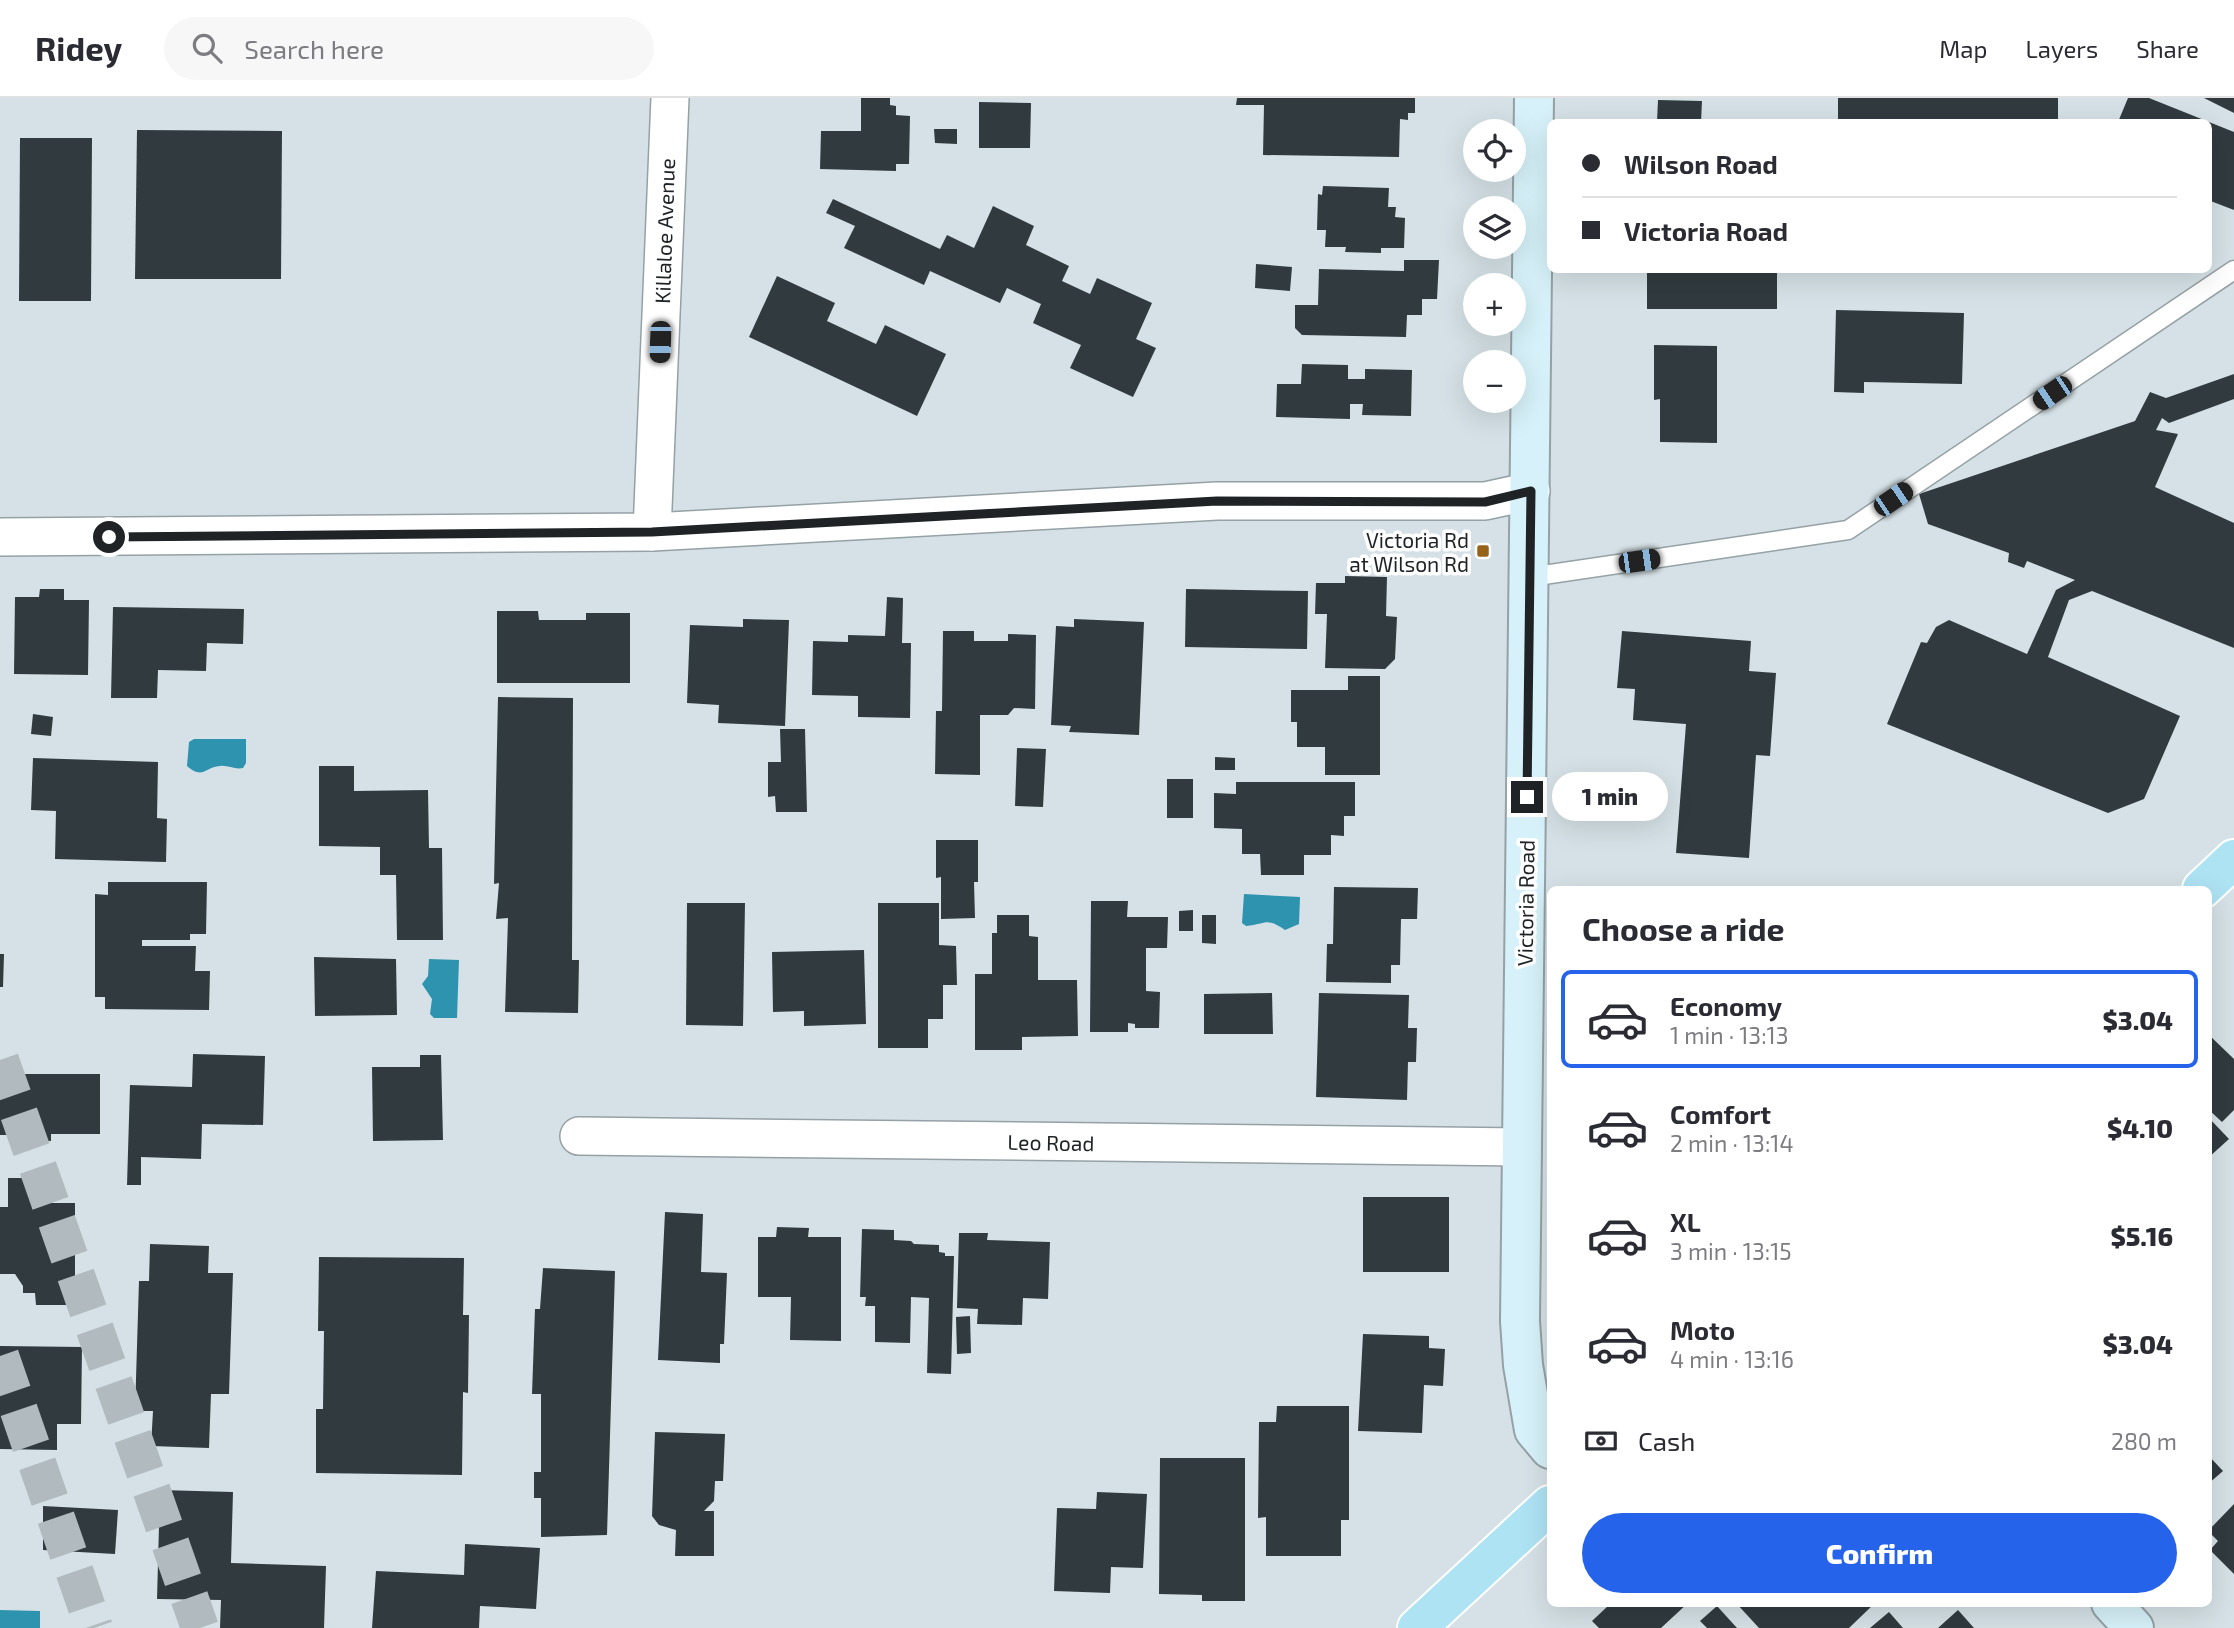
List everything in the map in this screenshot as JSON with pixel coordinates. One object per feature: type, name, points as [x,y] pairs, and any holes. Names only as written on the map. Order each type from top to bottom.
[{"type":"main road","points":[[1417,1628],[1547,1508]]},
{"type":"street","name":"Killaloe Avenue","points":[[652,532],[670,98]]},
{"type":"street","name":"Victoria Road","points":[[1534,98],[1520,1321],[1523,1365],[1534,1430],[1547,1445]]},
{"type":"street","points":[[0,537],[652,532],[1217,501],[1485,502],[1531,491]]},
{"type":"street","name":"Leo Road","points":[[579,1136],[1522,1147]]},
{"type":"street","points":[[2114,1607],[2134,1628]]},
{"type":"lane","points":[[1530,577],[1848,530],[2234,270]]},
{"type":"water","points":[[194,739],[246,739],[246,763],[243,768],[223,766],[201,772],[192,770],[187,766],[189,742]]},
{"type":"water","points":[[1244,894],[1300,897],[1299,924],[1285,930],[1270,922],[1246,926],[1242,923]]},
{"type":"water","points":[[429,959],[459,960],[457,1018],[434,1018],[430,1014],[432,999],[422,984],[428,976]]},
{"type":"water","points":[[0,1610],[40,1611],[40,1628],[0,1628]]},
{"type":"building","points":[[861,98],[890,98],[890,105],[896,106],[896,115],[910,116],[909,164],[896,164],[896,171],[820,169],[821,131],[861,131]]},
{"type":"building","points":[[1237,98],[1415,98],[1415,113],[1408,113],[1408,120],[1400,119],[1399,157],[1263,155],[1264,105],[1236,105]]},
{"type":"building","points":[[1838,98],[2058,98],[2058,119],[1838,119]]},
{"type":"building","points":[[2128,98],[2149,98],[2202,119],[2119,119]]},
{"type":"building","points":[[2204,98],[2234,98],[2234,113]]},
{"type":"building","points":[[1658,100],[1702,101],[1701,119],[1657,119]]},
{"type":"building","points":[[979,102],[1031,103],[1030,148],[979,148]]},
{"type":"building","points":[[2212,123],[2234,132],[2234,210],[2212,202]]},
{"type":"building","points":[[934,129],[957,129],[957,144],[935,143]]},
{"type":"building","points":[[137,130],[282,131],[281,279],[135,279]]},
{"type":"building","points":[[20,138],[92,138],[91,301],[19,301]]},
{"type":"building","points":[[1323,186],[1389,188],[1388,207],[1396,207],[1395,217],[1405,218],[1404,248],[1381,248],[1381,253],[1345,252],[1346,247],[1325,247],[1326,230],[1317,230],[1318,194],[1322,195]]},
{"type":"building","points":[[833,199],[940,249],[947,235],[974,248],[993,206],[1034,226],[1026,245],[1069,266],[1062,281],[1090,294],[1097,278],[1152,303],[1136,339],[1156,348],[1133,397],[1070,368],[1081,345],[1033,323],[1041,304],[1007,288],[1000,303],[930,271],[924,285],[844,248],[855,226],[826,213]]},
{"type":"building","points":[[1404,260],[1439,260],[1437,299],[1422,299],[1422,315],[1407,315],[1406,337],[1302,335],[1295,328],[1295,305],[1318,305],[1319,269],[1404,271]]},
{"type":"building","points":[[1256,264],[1292,267],[1290,291],[1255,288]]},
{"type":"building","points":[[1647,273],[1777,273],[1777,309],[1647,309]]},
{"type":"building","points":[[777,276],[835,303],[827,321],[876,344],[885,325],[946,354],[917,416],[749,337]]},
{"type":"building","points":[[1836,310],[1964,313],[1962,384],[1864,382],[1864,393],[1834,392]]},
{"type":"building","points":[[1654,345],[1717,346],[1717,443],[1660,442],[1660,399],[1654,400]]},
{"type":"building","points":[[1302,364],[1348,365],[1348,379],[1365,379],[1365,369],[1412,370],[1411,416],[1362,415],[1363,404],[1350,404],[1350,419],[1276,417],[1277,384],[1301,384]]},
{"type":"building","points":[[2234,374],[2234,399],[2169,423],[2162,418],[2156,430],[2178,434],[2155,487],[2234,523],[2234,648],[2092,591],[2069,600],[2048,657],[2180,716],[2144,799],[2108,813],[1887,724],[1921,642],[1927,643],[1936,627],[1949,620],[2027,654],[2056,590],[2075,580],[2027,561],[2024,568],[2008,562],[2009,553],[1928,524],[1919,494],[2135,421],[2150,392],[2166,398]]},
{"type":"building","points":[[1345,576],[1387,577],[1386,616],[1397,617],[1395,659],[1385,669],[1325,668],[1327,614],[1315,614],[1316,583],[1345,583]]},
{"type":"building","points":[[40,589],[64,589],[64,600],[89,600],[88,675],[14,674],[15,597],[39,597]]},
{"type":"building","points":[[1186,589],[1308,591],[1307,649],[1185,647]]},
{"type":"building","points":[[887,597],[903,598],[902,643],[911,643],[910,718],[858,717],[858,696],[812,695],[813,641],[848,642],[848,635],[885,636]]},
{"type":"building","points":[[113,607],[244,609],[243,644],[207,643],[206,671],[158,670],[157,698],[111,698]]},
{"type":"building","points":[[497,611],[538,611],[539,620],[586,620],[586,613],[630,613],[630,683],[497,683]]},
{"type":"building","points":[[743,619],[789,620],[785,726],[718,723],[719,705],[687,703],[690,625],[743,627]]},
{"type":"building","points":[[1074,619],[1144,622],[1139,735],[1069,732],[1071,726],[1051,725],[1056,626],[1074,627]]},
{"type":"building","points":[[943,631],[974,631],[974,641],[1008,641],[1008,634],[1036,635],[1035,709],[1014,708],[1008,715],[980,715],[980,775],[935,774],[936,711],[942,711]]},
{"type":"building","points":[[1622,631],[1751,641],[1749,671],[1776,673],[1770,756],[1756,755],[1749,858],[1676,853],[1686,724],[1633,720],[1635,689],[1617,688]]},
{"type":"building","points":[[1348,676],[1380,676],[1380,775],[1325,775],[1325,747],[1297,747],[1297,722],[1291,722],[1291,690],[1348,690]]},
{"type":"building","points":[[498,697],[573,698],[572,960],[579,960],[578,1013],[505,1012],[508,918],[496,919],[499,883],[494,884]]},
{"type":"building","points":[[33,714],[53,717],[51,736],[31,734]]},
{"type":"building","points":[[780,729],[805,729],[807,812],[776,812],[775,796],[768,797],[768,762],[781,762]]},
{"type":"building","points":[[1017,748],[1046,749],[1043,807],[1015,806]]},
{"type":"building","points":[[1215,757],[1235,758],[1235,770],[1215,770]]},
{"type":"building","points":[[33,758],[158,762],[157,818],[167,819],[166,862],[55,859],[56,811],[31,810]]},
{"type":"building","points":[[319,766],[354,766],[354,791],[428,790],[429,848],[442,848],[443,940],[397,940],[396,875],[380,875],[380,847],[319,846]]},
{"type":"building","points":[[1167,779],[1193,779],[1193,818],[1167,818]]},
{"type":"building","points":[[1236,782],[1355,782],[1355,816],[1344,816],[1344,836],[1331,835],[1331,855],[1304,855],[1304,875],[1261,875],[1260,854],[1242,854],[1242,829],[1214,828],[1214,793],[1236,794]]},
{"type":"building","points":[[936,840],[978,840],[978,882],[974,882],[975,918],[941,919],[941,877],[936,878]]},
{"type":"building","points":[[108,882],[207,882],[206,934],[190,934],[190,940],[142,940],[142,946],[196,946],[195,971],[210,971],[209,1010],[105,1009],[105,997],[95,997],[95,894],[108,895]]},
{"type":"building","points":[[1334,887],[1418,888],[1417,919],[1401,919],[1400,965],[1391,965],[1391,983],[1326,982],[1327,944],[1333,944]]},
{"type":"building","points":[[1091,901],[1128,901],[1127,917],[1168,917],[1167,948],[1146,948],[1146,991],[1160,992],[1159,1028],[1135,1028],[1135,1024],[1128,1023],[1128,1032],[1090,1032]]},
{"type":"building","points":[[687,903],[745,903],[743,1026],[686,1025]]},
{"type":"building","points":[[878,903],[939,903],[939,945],[956,946],[957,985],[943,985],[943,1019],[928,1019],[928,1048],[878,1048]]},
{"type":"building","points":[[1193,910],[1193,931],[1179,931],[1179,911]]},
{"type":"building","points":[[997,915],[1029,915],[1029,936],[1038,937],[1038,980],[1077,980],[1078,1036],[1022,1037],[1022,1050],[975,1050],[975,974],[992,974],[992,933],[997,933]]},
{"type":"building","points":[[1202,915],[1216,915],[1216,944],[1202,943]]},
{"type":"building","points":[[864,950],[866,1024],[804,1026],[804,1011],[773,1012],[772,952]]},
{"type":"building","points":[[0,954],[4,954],[3,987],[0,987]]},
{"type":"building","points":[[314,957],[396,959],[397,1015],[315,1016]]},
{"type":"building","points":[[1272,993],[1273,1034],[1204,1034],[1204,994]]},
{"type":"building","points":[[1319,993],[1409,995],[1408,1028],[1417,1028],[1416,1062],[1408,1062],[1407,1100],[1316,1097]]},
{"type":"building","points":[[2212,1038],[2234,1059],[2234,1110],[2222,1122],[2212,1113]]},
{"type":"building","points":[[193,1054],[265,1056],[263,1125],[202,1124],[201,1159],[141,1157],[141,1185],[127,1185],[130,1085],[192,1087]]},
{"type":"building","points":[[420,1055],[441,1055],[443,1140],[373,1141],[372,1067],[420,1067]]},
{"type":"building","points":[[0,1074],[100,1074],[100,1134],[51,1134],[51,1141],[22,1141],[21,1135],[0,1135]]},
{"type":"building","points":[[2212,1121],[2229,1139],[2212,1154]]},
{"type":"building","points":[[8,1178],[47,1178],[47,1203],[75,1203],[75,1305],[36,1305],[35,1293],[23,1293],[23,1286],[15,1274],[0,1274],[0,1207],[8,1207]]},
{"type":"building","points":[[1363,1197],[1449,1197],[1449,1272],[1363,1272]]},
{"type":"building","points":[[665,1212],[703,1214],[701,1272],[727,1273],[724,1344],[720,1344],[720,1363],[658,1360]]},
{"type":"building","points":[[777,1227],[809,1228],[808,1237],[841,1237],[841,1341],[790,1340],[791,1297],[758,1297],[758,1237],[776,1237]]},
{"type":"building","points":[[862,1229],[894,1230],[894,1240],[939,1245],[939,1252],[945,1253],[945,1256],[954,1256],[951,1374],[927,1373],[929,1298],[911,1297],[910,1343],[875,1342],[875,1306],[865,1306],[866,1297],[860,1297]]},
{"type":"building","points":[[959,1233],[988,1233],[987,1240],[1050,1242],[1048,1299],[1023,1298],[1022,1325],[977,1324],[978,1309],[957,1308]]},
{"type":"building","points":[[150,1244],[209,1246],[208,1273],[233,1273],[229,1394],[211,1394],[209,1448],[151,1446],[153,1411],[135,1411],[139,1281],[149,1281]]},
{"type":"building","points":[[319,1257],[464,1258],[463,1315],[469,1315],[468,1393],[463,1392],[462,1475],[316,1473],[316,1409],[323,1409],[324,1331],[318,1331]]},
{"type":"building","points":[[543,1268],[615,1271],[607,1535],[541,1537],[541,1498],[534,1498],[534,1472],[541,1472],[541,1394],[532,1394],[535,1309],[540,1309]]},
{"type":"building","points":[[970,1316],[971,1353],[957,1354],[956,1317]]},
{"type":"building","points":[[1363,1334],[1429,1336],[1429,1348],[1445,1349],[1443,1386],[1424,1385],[1422,1433],[1358,1431]]},
{"type":"building","points":[[0,1346],[82,1347],[81,1424],[57,1424],[57,1450],[0,1449]]},
{"type":"building","points":[[1277,1406],[1349,1406],[1349,1520],[1341,1520],[1341,1556],[1266,1556],[1266,1517],[1258,1518],[1259,1422],[1276,1422]]},
{"type":"building","points":[[655,1432],[725,1434],[723,1481],[715,1481],[714,1501],[704,1511],[714,1511],[714,1556],[675,1556],[676,1530],[659,1525],[652,1516]]},
{"type":"building","points":[[1160,1458],[1245,1458],[1245,1601],[1202,1601],[1202,1595],[1159,1594]]},
{"type":"building","points":[[2212,1459],[2223,1471],[2212,1481]]},
{"type":"building","points":[[160,1490],[233,1492],[231,1563],[326,1566],[324,1628],[220,1628],[221,1600],[157,1599]]},
{"type":"building","points":[[1097,1492],[1147,1494],[1143,1568],[1111,1567],[1110,1593],[1054,1591],[1057,1508],[1096,1509]]},
{"type":"building","points":[[2234,1504],[2234,1574],[2212,1552],[2218,1541],[2212,1535],[2212,1527]]},
{"type":"building","points":[[43,1506],[118,1510],[115,1554],[43,1550]]},
{"type":"building","points":[[465,1544],[540,1548],[536,1609],[480,1606],[479,1628],[372,1628],[376,1571],[464,1575]]},
{"type":"building","points":[[1607,1607],[1684,1607],[1661,1628],[1599,1628],[1592,1621]]},
{"type":"building","points":[[1718,1607],[1737,1628],[1707,1628],[1700,1621]]},
{"type":"building","points":[[1740,1607],[1871,1607],[1849,1628],[1759,1628]]},
{"type":"building","points":[[1958,1610],[1974,1628],[1938,1628]]},
{"type":"building","points":[[1889,1612],[1903,1628],[1870,1628]]},
{"type":"tunnel","points":[[0,1060],[200,1628]]},
{"type":"tunnel","points":[[0,1356],[94,1628]]},
{"type":"place","name":"Victoria Rd at Wilson Rd","points":[[1483,551]]},
{"type":"route","points":[[109,537],[652,532],[1217,501],[1485,502],[1531,491],[1527,797]]}]
